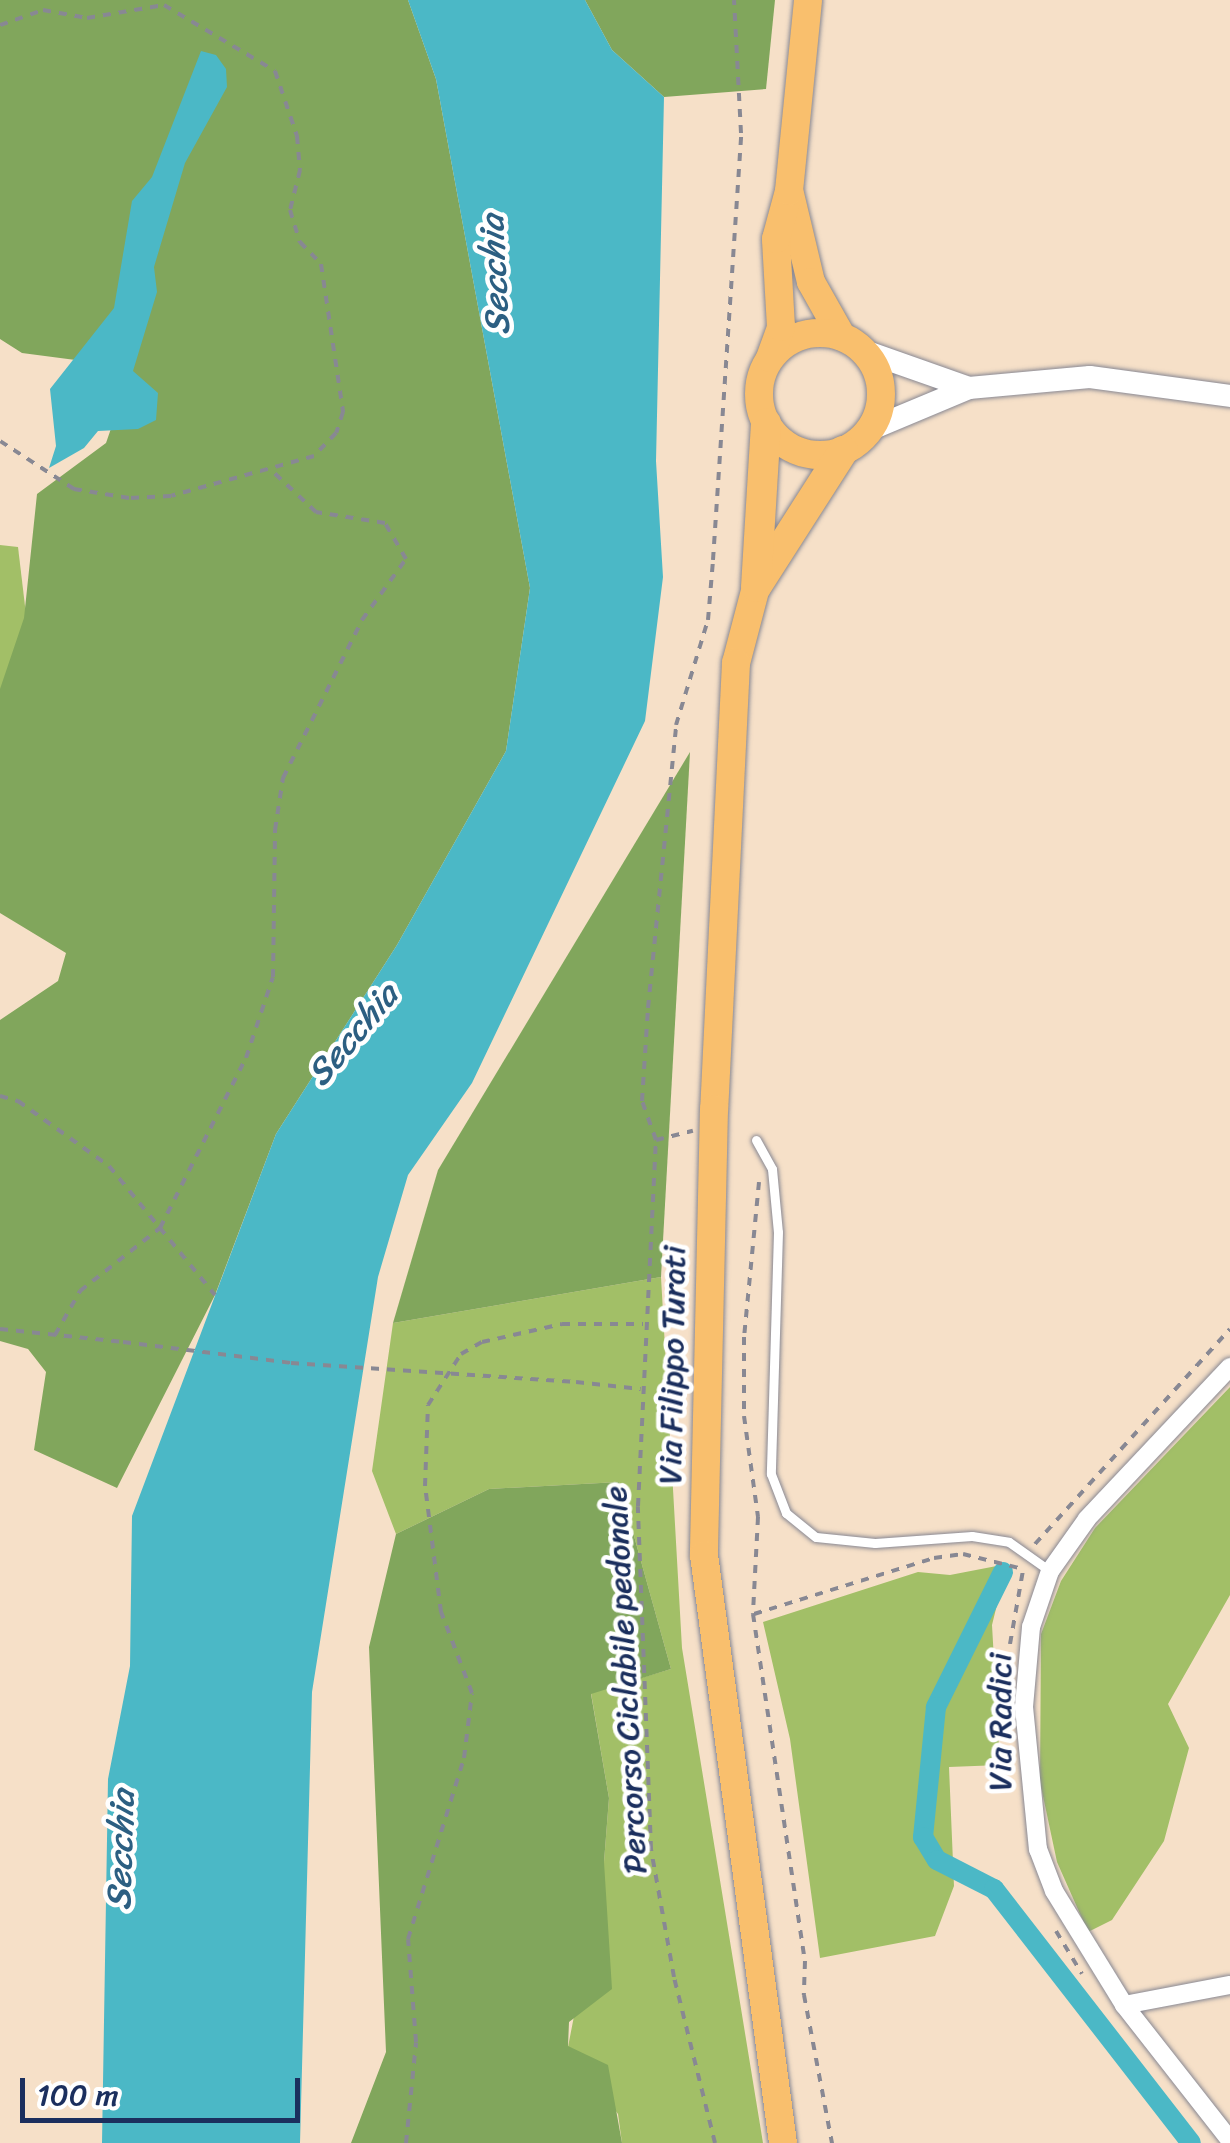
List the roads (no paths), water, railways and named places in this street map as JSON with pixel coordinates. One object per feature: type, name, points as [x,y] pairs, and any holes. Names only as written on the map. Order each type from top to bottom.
[{"type":"highway","points":[[756,587],[766,423]]},
{"type":"highway","points":[[756,587],[843,451]]},
{"type":"main road","points":[[789,191],[811,282],[882,388],[871,428],[843,451],[808,454],[776,437],[766,423],[760,380],[781,327],[776,239],[789,191],[808,0]]},
{"type":"main road","points":[[769,360],[802,335],[854,344]]},
{"type":"main road","name":"Via Filippo Turati","points":[[756,587],[736,664],[714,1109],[704,1555],[783,2143]]},
{"type":"street","points":[[854,344],[969,388]]},
{"type":"street","points":[[871,428],[969,388],[1090,376],[1230,396]]},
{"type":"street","name":"Via Radici","points":[[1230,1366],[1088,1519],[1050,1571],[1031,1628],[1024,1707],[1038,1848],[1073,1928],[1124,2005],[1230,2140]]},
{"type":"street","points":[[1124,2005],[1230,1984]]},
{"type":"lane","points":[[756,1140],[772,1169],[778,1232],[772,1474],[786,1512],[816,1538],[875,1542],[972,1536],[1028,1554],[1050,1571]]},
{"type":"water","name":"Secchia","points":[[408,0],[585,0],[612,50],[664,97],[656,461],[663,577],[645,721],[472,1083],[408,1175],[378,1277],[312,1692],[300,2143],[102,2143],[108,1779],[130,1666],[132,1516],[276,1134],[397,945],[506,751],[530,588],[436,79]]},
{"type":"water","points":[[201,51],[216,55],[226,69],[227,87],[185,163],[154,267],[157,292],[133,371],[158,393],[156,420],[138,429],[98,431],[84,448],[49,468],[56,446],[50,389],[114,308],[132,201],[152,177]]},
{"type":"waterway","points":[[1003,1572],[936,1707],[923,1837],[937,1860],[994,1889],[1191,2143]]}]
